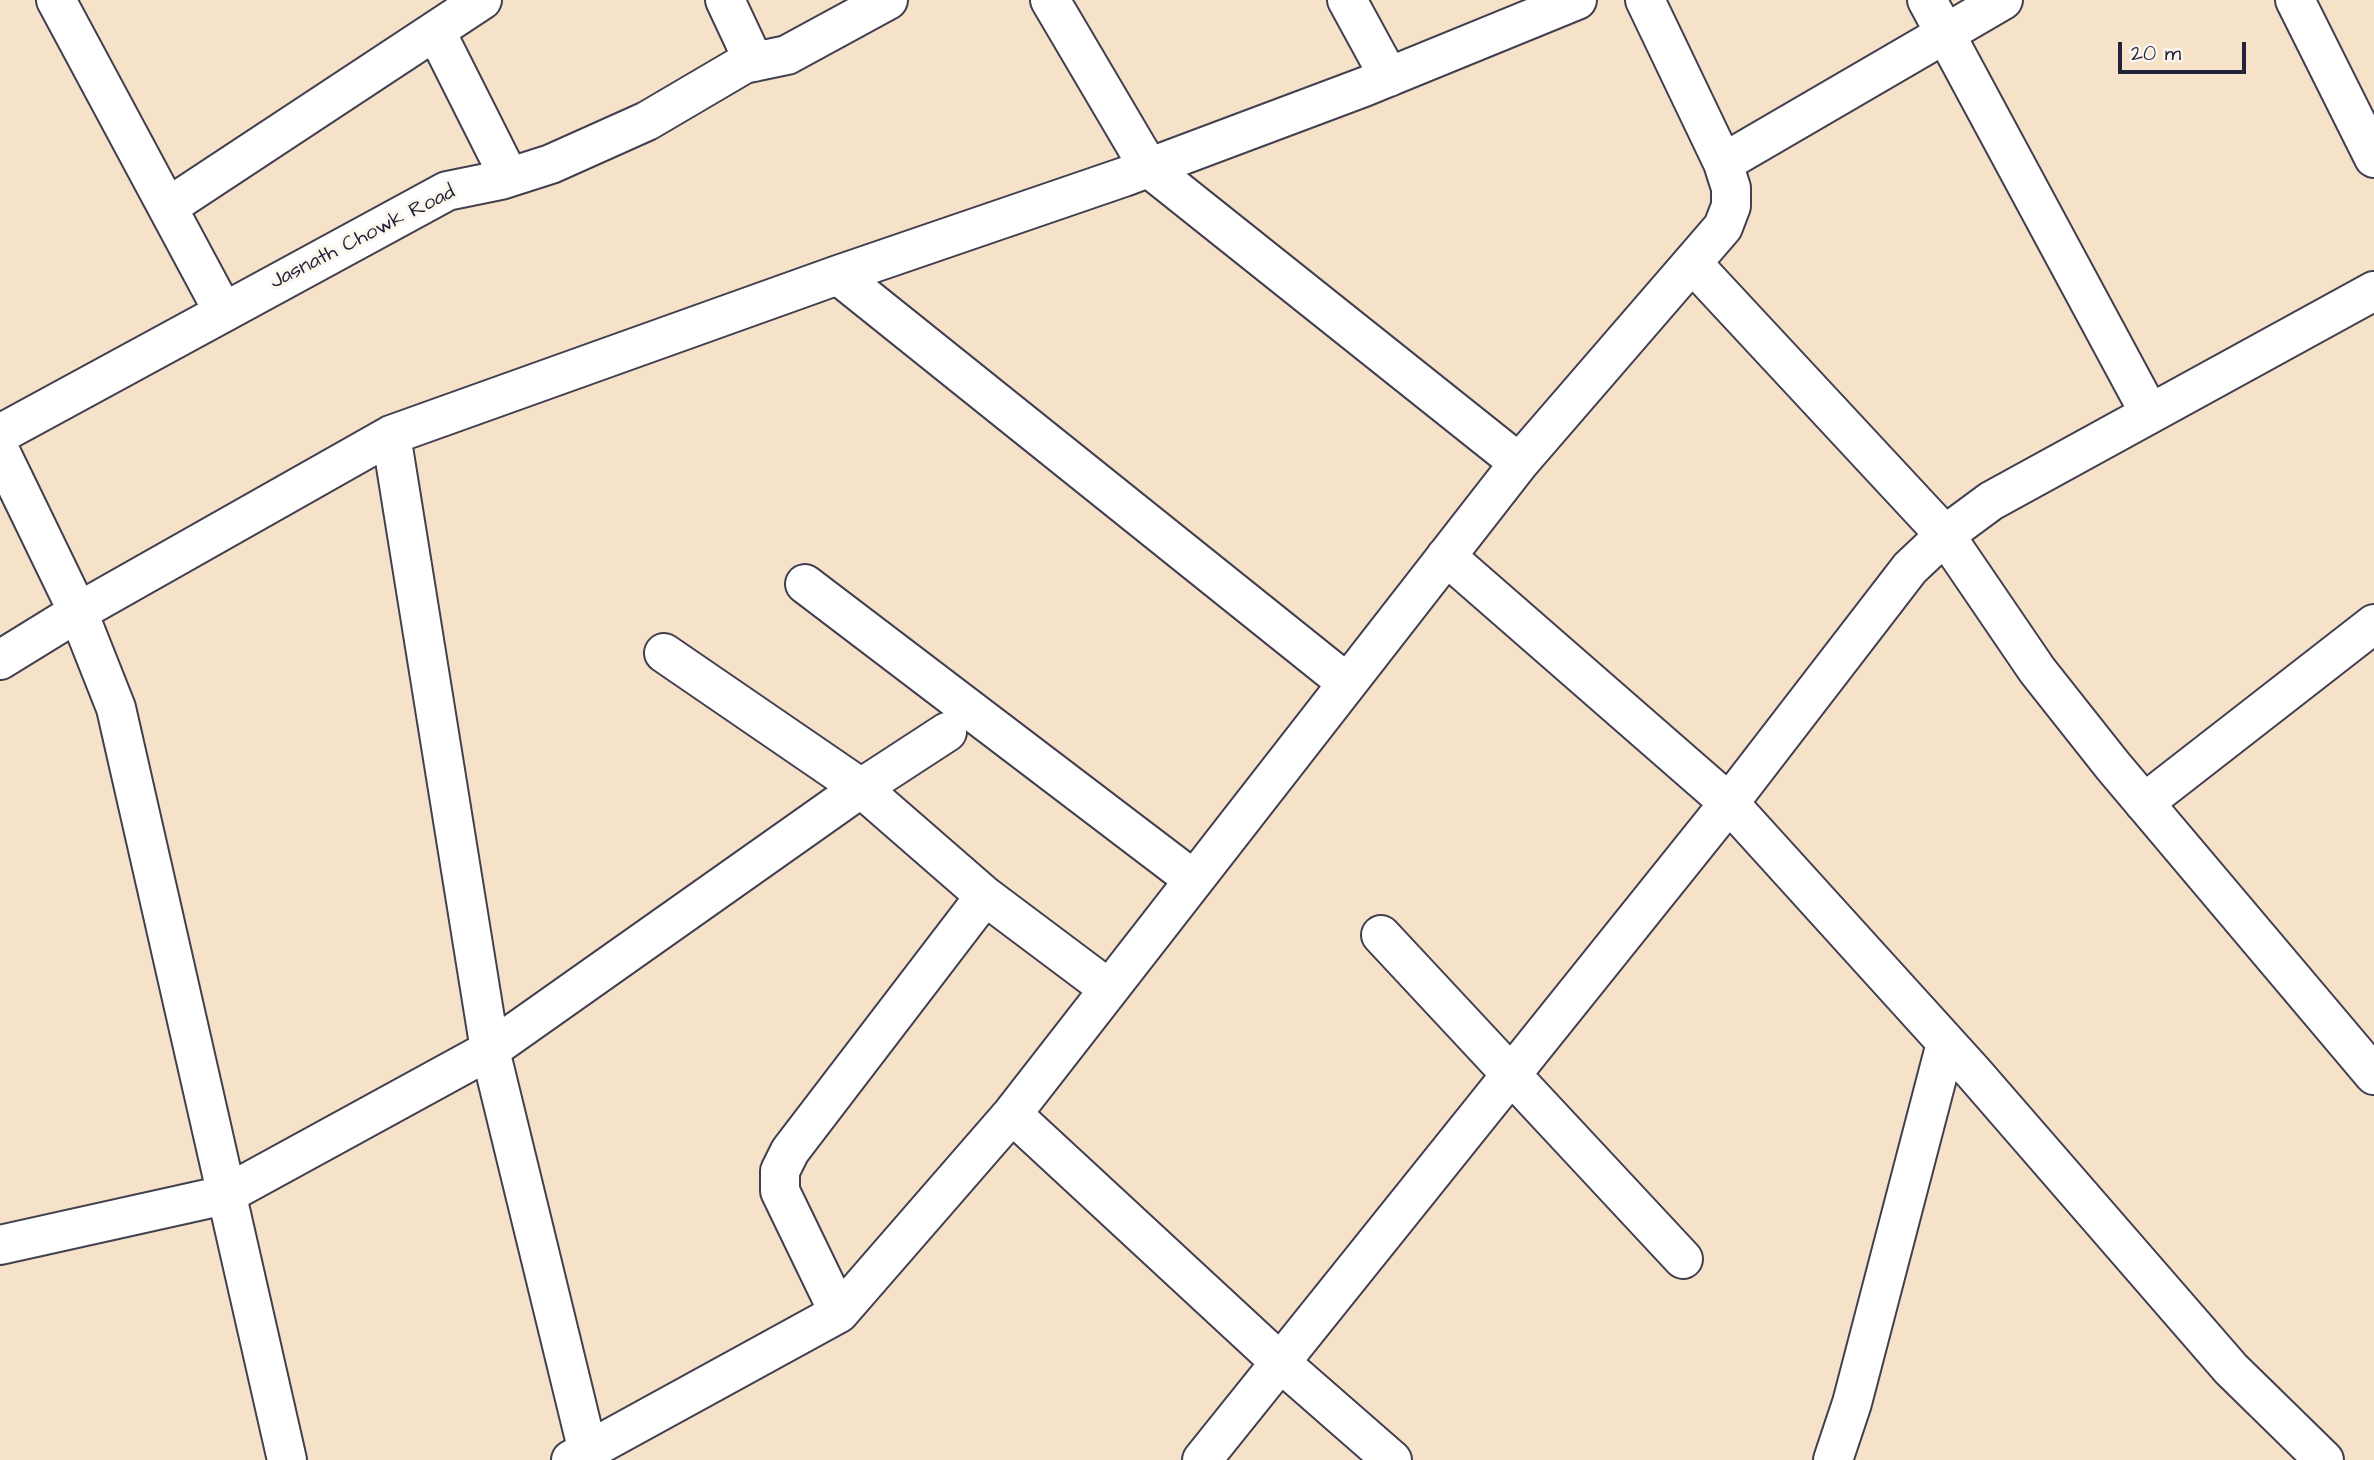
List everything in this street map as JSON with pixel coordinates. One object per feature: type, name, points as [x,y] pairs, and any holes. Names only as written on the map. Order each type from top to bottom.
[{"type":"street","points":[[56,0],[223,311]]},
{"type":"street","points":[[169,207],[482,0]]},
{"type":"street","points":[[725,0],[754,62]]},
{"type":"street","name":"Jasnath Chowk Road","points":[[0,434],[447,191],[551,164],[647,121],[744,64],[787,55],[888,0]]},
{"type":"street","points":[[1050,0],[1149,168],[1519,463]]},
{"type":"street","points":[[1347,0],[1389,77]]},
{"type":"street","points":[[0,660],[78,612],[391,435],[838,275],[1149,168],[1389,77],[1577,0]]},
{"type":"street","points":[[391,435],[491,1050],[583,1457],[839,1313],[1012,1114],[1519,463],[1723,227],[1731,206],[1731,188],[1723,163],[1645,0]]},
{"type":"street","points":[[1927,0],[2150,414]]},
{"type":"street","points":[[1723,163],[2003,0]]},
{"type":"street","points":[[2295,0],[2374,158]]},
{"type":"street","points":[[436,32],[509,177]]},
{"type":"street","points":[[1692,262],[1945,535],[2037,670],[2144,803],[2374,1075]]},
{"type":"street","points":[[838,275],[1347,684]]},
{"type":"street","points":[[1202,1460],[1729,803],[1910,568],[1945,535],[1991,501],[2374,291]]},
{"type":"street","points":[[0,451],[78,612],[116,708],[287,1460]]},
{"type":"street","points":[[1446,556],[1729,803],[1946,1042],[2231,1369],[2324,1460]]},
{"type":"street","points":[[805,584],[1194,880]]},
{"type":"street","points":[[2144,803],[2374,624]]},
{"type":"street","points":[[664,653],[861,788],[985,896],[1109,989]]},
{"type":"street","points":[[0,1245],[225,1195],[491,1050],[861,788],[947,732]]},
{"type":"street","points":[[839,1313],[780,1191],[780,1171],[790,1151],[985,896]]},
{"type":"street","points":[[1381,935],[1683,1259]]},
{"type":"street","points":[[1833,1460],[1852,1404],[1946,1042]]},
{"type":"street","points":[[1012,1114],[1281,1363],[1392,1460]]}]
